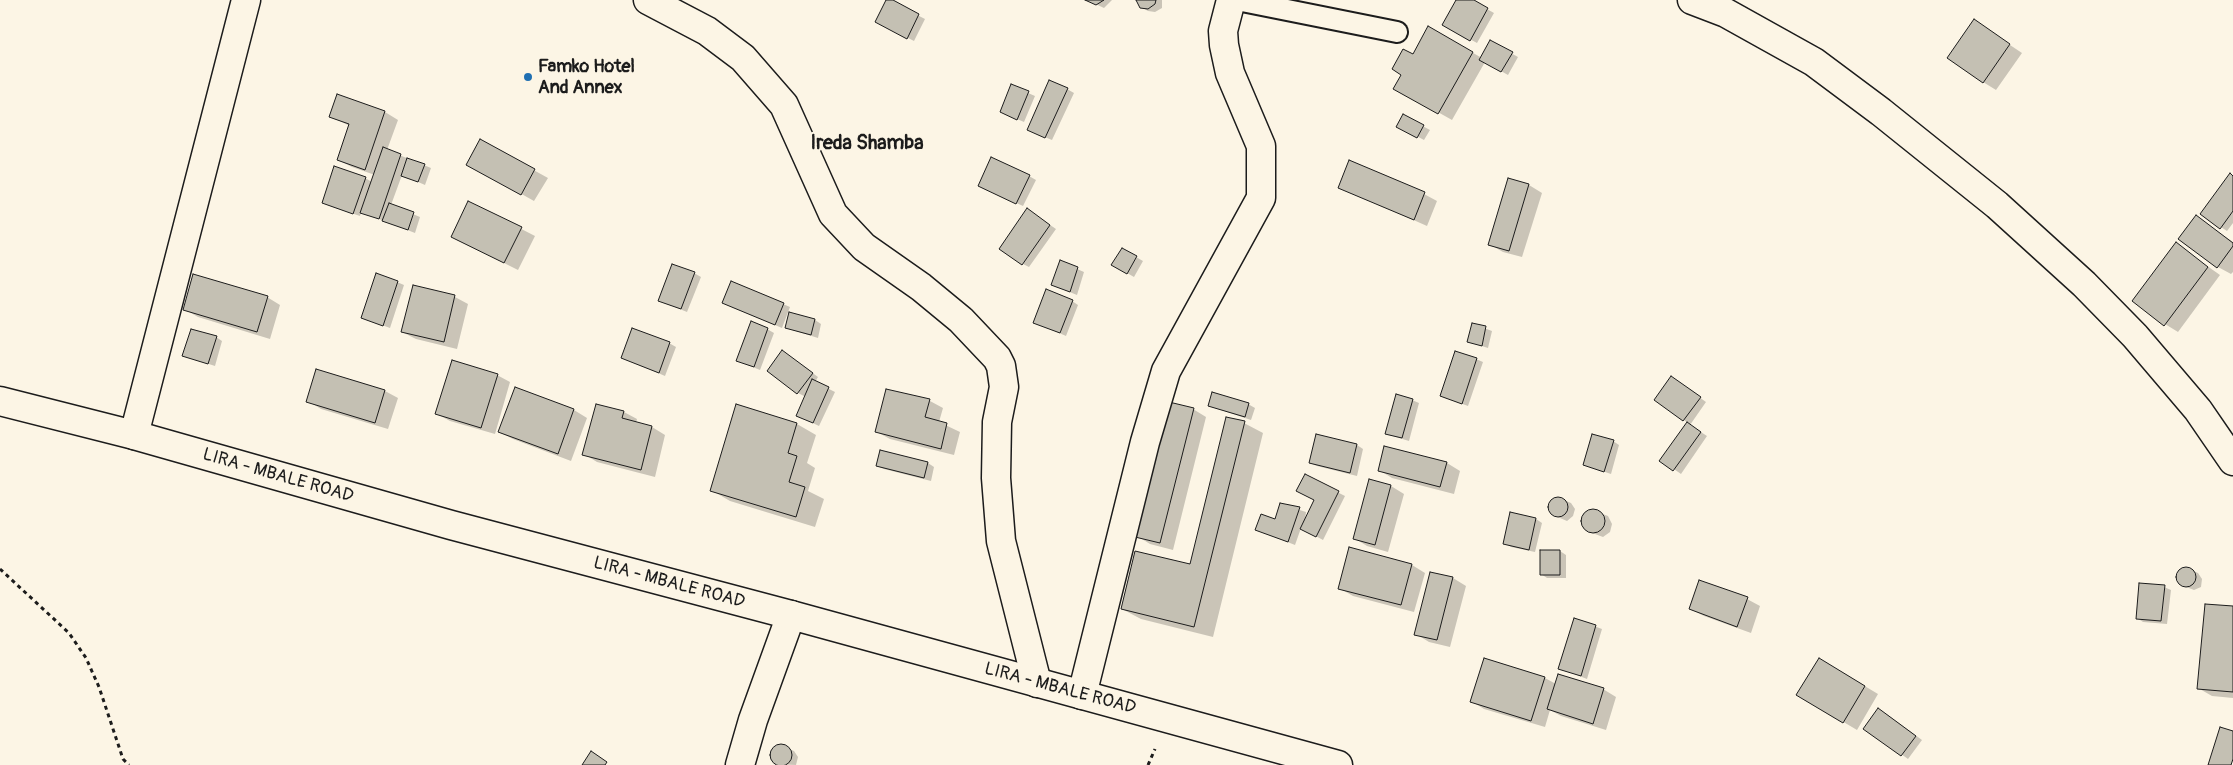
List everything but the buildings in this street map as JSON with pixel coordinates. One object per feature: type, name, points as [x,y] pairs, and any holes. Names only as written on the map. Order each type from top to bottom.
[{"type":"street","points":[[134,435],[246,0]]},
{"type":"street","points":[[648,0],[707,32],[743,58],[784,106],[834,214],[864,247],[921,287],[954,314],[983,340],[997,358],[1001,366],[1004,386],[997,422],[996,478],[1001,541],[1038,683]]},
{"type":"street","points":[[1082,695],[1145,442],[1166,372],[1261,198],[1261,146],[1230,73],[1224,44],[1223,31],[1231,0]]},
{"type":"street","points":[[1692,0],[1726,13],[1814,62],[1882,112],[1997,204],[2084,284],[2135,336],[2198,410],[2233,461]]},
{"type":"street","name":"LIRA - MBALE ROAD","points":[[0,402],[134,435],[451,525],[791,615],[1338,765]]},
{"type":"street","points":[[740,765],[753,720],[791,615]]},
{"type":"lane","points":[[1237,0],[1397,32]]},
{"type":"path","points":[[0,569],[68,633],[86,658],[99,688],[123,759],[129,765]]},
{"type":"place","name":"Famko Hotel And Annex","points":[[528,77]]},
{"type":"district","name":"Ireda Shamba","points":[[867,144]]}]
